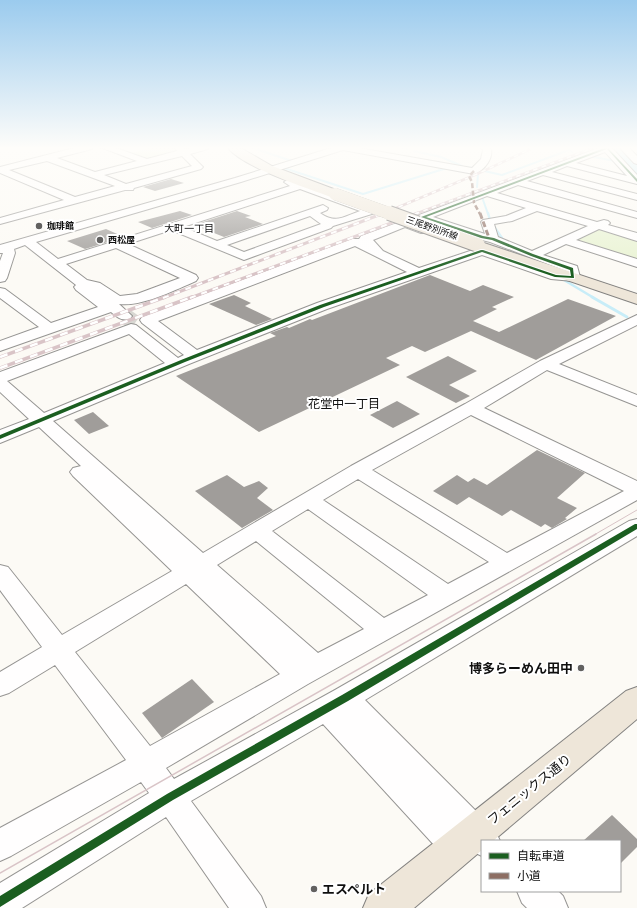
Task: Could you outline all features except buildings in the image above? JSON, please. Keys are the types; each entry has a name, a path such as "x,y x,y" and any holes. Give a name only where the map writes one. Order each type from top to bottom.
{"main road":[{"name":"三尾野別所線","path":"318,189 480,248 637,299"},
{"name":"フェニックス通り","path":"383,908 472,840 634,708"}],"street":[{"path":"47,189 75,201"},
{"path":"0,221 118,189"},
{"path":"133,189 178,206"},
{"path":"0,278 9,253 3,248 22,236 164,201 204,189"},
{"path":"57,263 289,189"},
{"path":"311,189 339,198 371,211 335,223 326,222 312,212"},
{"path":"376,253 377,250 365,239 497,189"},
{"path":"547,189 634,212"},
{"path":"608,189 637,197"},
{"path":"487,193 637,237"},
{"path":"218,244 312,212 339,198"},
{"path":"493,239 487,222 508,219 538,207"},
{"path":"192,211 206,216"},
{"path":"532,255 599,225 634,212"},
{"path":"423,217 482,237 493,239 572,269 573,277"},
{"path":"0,221 22,236 184,360"},
{"path":"173,226 244,256 327,226 326,222"},
{"path":"405,223 480,248"},
{"path":"565,240 637,263"},
{"path":"184,360 147,320 356,242 418,273"},
{"path":"84,284 93,284 117,300 128,301 191,278 117,244"},
{"path":"0,437 184,360 322,306 418,273 480,248"},
{"path":"0,346 108,308 81,287 84,284"},
{"path":"0,292 50,329"},
{"path":"0,686 358,470 471,408 546,364 634,323"},
{"path":"0,378 131,328 184,360"},
{"path":"546,364 637,401"},
{"path":"0,383 36,423 307,671"},
{"path":"0,397 36,423"},
{"path":"471,408 637,489"},
{"path":"358,470 507,563"},
{"path":"0,845 146,764 307,671 637,492"},
{"path":"308,500 446,595"},
{"path":"0,902 170,797 336,703 637,526"},
{"path":"257,531 382,630"},
{"path":"0,573 60,649 146,764 249,908"},
{"path":"336,703 472,840"},
{"path":"535,892 551,908"}],"green space":[{"path":"599,227 637,239 637,262 570,240"}],"waterway":[{"path":"349,189 363,194 378,189"},
{"path":"482,197 488,214"},
{"path":"488,213 490,220"},
{"path":"493,225 504,241"},
{"path":"564,280 594,298"},
{"path":"592,297 627,317"}],"tunnel":[{"path":"125,316 135,323"}],"tram line":[{"path":"594,535 637,510"},
{"path":"0,873 596,534"}],"railway":[{"path":"382,214 440,189"},
{"path":"415,214 482,189"},
{"path":"163,298 384,213"},
{"path":"190,298 418,213"},
{"path":"0,357 165,297"},
{"path":"0,368 192,297"}],"marked path":[{"path":"473,189 474,203 479,210 489,238"}],"cycle path":[{"path":"0,437 183,361 322,306 482,251 556,276 573,277 572,269 493,239 482,237 423,217 497,189"},
{"path":"0,902 170,797 345,698 637,526"}],"place":[{"name":"珈琲館","path":"39,226"},
{"name":"西松屋","path":"100,240"},
{"name":"博多らーめん田中","path":"581,668"},
{"name":"エスペルト","path":"314,889"}],"district":[{"name":"大町一丁目","path":"189,228"},
{"name":"花堂中一丁目","path":"344,404"}]}
